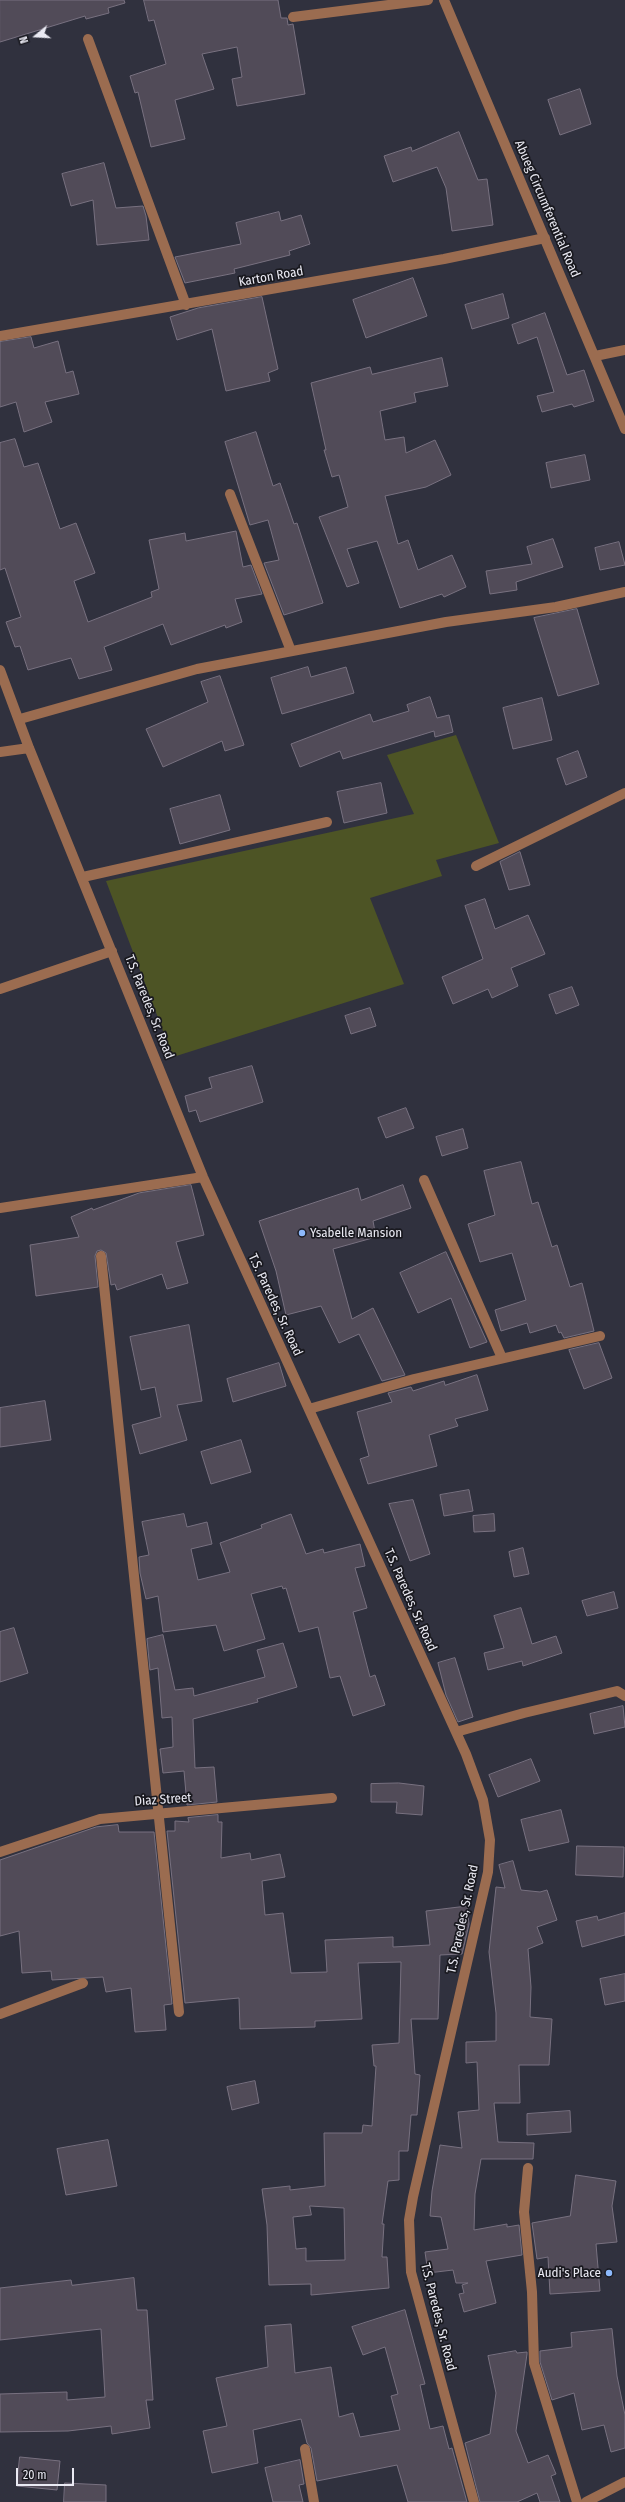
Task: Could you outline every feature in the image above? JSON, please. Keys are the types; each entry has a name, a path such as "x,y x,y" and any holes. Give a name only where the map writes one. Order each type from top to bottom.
{"street":[{"path":"293,17 428,0"},
{"name":"Abueg Circumferential Road","path":"444,0 625,429"},
{"path":"88,39 186,305"},
{"name":"Karton Road","path":"0,336 186,305 545,238"},
{"path":"595,356 625,350"},
{"path":"230,494 291,651"},
{"path":"20,719 188,671 446,622 556,607 625,592"},
{"name":"T.S. Paredes, Sr. Road","path":"0,670 20,719 29,748 83,877 203,1177 456,1732 483,1800 490,1840 488,1872 413,2197 409,2239 411,2272 474,2502"},
{"path":"0,752 29,748"},
{"path":"476,866 625,794"},
{"path":"83,877 327,822"},
{"path":"0,989 112,951"},
{"path":"0,1208 203,1177"},
{"path":"424,1180 502,1358"},
{"path":"101,1256 160,1814 179,2012"},
{"path":"309,1409 414,1379 600,1336"},
{"path":"456,1732 524,1713 617,1691 625,1696"},
{"name":"Diaz Street","path":"0,1852 100,1819 332,1798"},
{"path":"0,2014 83,1983"},
{"path":"528,2168 524,2212 532,2292 534,2363 577,2502"},
{"path":"305,2449 314,2502"},
{"path":"586,2502 625,2482"}],"green space":[{"path":"456,735 499,843 436,860 442,876 370,898 404,984 173,1057 106,881 414,814 387,755"}],"building":[{"path":"0,0 124,0 125,3 108,8 109,13 86,19 85,16 0,42"},
{"path":"144,0 278,0 281,18 287,18 288,25 293,24 305,94 237,106 232,79 242,77 237,47 202,54 214,89 175,100 185,139 151,147 138,92 135,93 130,76 166,64 154,20 149,21"},
{"path":"580,89 591,124 560,135 548,100"},
{"path":"459,132 478,180 487,179 493,225 452,231 446,188 437,167 393,182 384,156 411,147 412,151"},
{"path":"104,163 116,208 143,206 146,216 149,240 97,245 93,200 71,206 62,174"},
{"path":"279,212 281,221 301,215 310,244 289,251 290,255 234,269 235,273 185,283 175,257 241,244 236,223"},
{"path":"413,278 427,316 366,338 353,300"},
{"path":"503,294 509,318 472,329 465,305"},
{"path":"262,297 278,369 268,373 270,381 226,391 212,329 177,340 170,317 198,308"},
{"path":"545,313 567,375 584,370 594,401 574,407 572,404 542,412 537,396 554,392 537,337 518,344 512,325"},
{"path":"31,337 34,348 58,341 66,373 73,371 79,394 45,402 52,422 24,432 16,402 0,407 0,342"},
{"path":"442,358 448,386 414,393 416,402 380,411 385,440 404,437 406,453 435,440 451,475 426,487 385,496 398,544 408,540 418,570 452,555 466,587 444,597 442,594 400,608 377,541 347,549 359,583 347,587 319,517 348,507 339,475 332,477 324,450 326,450 311,383 370,367 372,374"},
{"path":"256,432 273,486 280,483 294,524 297,523 323,603 284,615 264,563 279,560 268,520 250,525 225,442"},
{"path":"15,439 24,467 38,463 60,529 76,523 95,573 74,581 88,622 152,597 151,592 159,589 149,540 185,533 186,541 236,531 243,567 251,565 262,594 235,599 242,622 226,628 225,625 171,645 163,624 104,647 112,670 79,679 71,658 28,670 20,646 15,647 6,622 21,617 5,568 0,570 0,443"},
{"path":"585,455 590,480 551,488 546,463"},
{"path":"553,539 563,567 516,582 517,590 490,594 486,571 532,564 527,547"},
{"path":"619,542 625,565 600,570 595,548"},
{"path":"577,609 599,684 558,696 534,618"},
{"path":"308,667 311,677 346,667 354,693 282,714 271,678"},
{"path":"220,676 244,745 225,751 222,741 163,767 146,729 208,702 201,682"},
{"path":"430,697 437,718 449,715 453,732 435,737 434,731 343,759 340,751 300,767 291,744 370,714 373,722 409,711 407,705"},
{"path":"542,698 552,740 513,749 503,708"},
{"path":"578,751 587,777 566,785 557,759"},
{"path":"381,783 387,813 344,823 337,792"},
{"path":"220,795 230,830 180,844 170,809"},
{"path":"520,852 530,885 509,890 500,862"},
{"path":"485,899 495,929 528,915 545,954 511,968 518,986 492,998 488,989 453,1004 442,977 483,959 465,906"},
{"path":"572,987 579,1005 556,1014 549,995"},
{"path":"370,1008 376,1026 351,1034 345,1016"},
{"path":"252,1066 263,1102 200,1122 196,1110 189,1112 185,1096 212,1088 209,1078"},
{"path":"406,1108 414,1128 386,1138 378,1118"},
{"path":"463,1129 468,1148 442,1156 436,1137"},
{"path":"521,1162 532,1204 538,1202 552,1247 557,1245 570,1287 582,1283 594,1331 564,1338 561,1332 559,1333 556,1325 530,1333 527,1323 501,1331 495,1310 526,1300 512,1253 480,1262 468,1224 495,1215 484,1171"},
{"path":"191,1185 204,1235 176,1242 188,1283 167,1289 162,1274 117,1290 115,1284 111,1285 106,1253 101,1250 97,1251 95,1256 98,1287 36,1296 30,1245 79,1237 71,1217 92,1208 93,1210 139,1193"},
{"path":"403,1185 411,1208 373,1221 376,1237 333,1249 352,1319 373,1308 405,1375 382,1381 359,1334 339,1343 321,1306 286,1315 276,1271 259,1221 358,1188 361,1200"},
{"path":"446,1252 487,1342 470,1348 451,1298 418,1313 400,1273"},
{"path":"189,1325 202,1401 177,1405 187,1440 140,1454 132,1425 161,1417 155,1387 141,1390 130,1337"},
{"path":"599,1343 612,1378 584,1389 569,1350"},
{"path":"279,1363 286,1386 233,1402 227,1379"},
{"path":"477,1375 488,1410 455,1419 458,1426 429,1435 437,1466 368,1484 360,1459 369,1456 357,1412 392,1402 388,1393 411,1387 413,1391 444,1381 445,1385"},
{"path":"45,1401 51,1440 0,1447 0,1408"},
{"path":"241,1440 251,1472 211,1484 201,1452"},
{"path":"469,1490 473,1511 444,1516 440,1495"},
{"path":"413,1500 430,1554 410,1561 389,1504"},
{"path":"184,1514 187,1527 207,1522 212,1544 191,1549 198,1580 230,1572 220,1543 262,1528 261,1525 291,1514 306,1554 323,1549 324,1553 360,1544 365,1566 355,1568 367,1608 353,1612 370,1677 375,1675 385,1705 353,1716 340,1676 330,1678 318,1627 299,1632 286,1588 283,1589 282,1586 251,1594 265,1639 224,1651 216,1625 163,1632 158,1596 146,1599 140,1573 139,1557 149,1555 142,1522"},
{"path":"494,1514 495,1531 474,1532 473,1516"},
{"path":"523,1548 529,1574 514,1577 509,1552"},
{"path":"614,1592 618,1608 587,1616 582,1601"},
{"path":"521,1608 532,1644 556,1636 562,1653 523,1666 522,1661 488,1670 484,1653 504,1648 494,1616"},
{"path":"14,1628 28,1673 0,1682 0,1632"},
{"path":"163,1635 175,1690 193,1688 194,1696 265,1677 257,1650 283,1643 297,1687 257,1699 258,1702 193,1719 195,1768 214,1767 217,1802 187,1805 184,1771 163,1773 160,1749 173,1747 172,1717 162,1718 158,1668 150,1670 147,1639"},
{"path":"455,1658 473,1717 458,1722 446,1695 438,1663"},
{"path":"623,1706 625,1727 594,1734 590,1714"},
{"path":"531,1759 540,1781 498,1797 489,1775"},
{"path":"399,1783 424,1786 422,1815 396,1813 397,1802 371,1802 371,1784"},
{"path":"561,1810 569,1842 529,1851 521,1820"},
{"path":"218,1815 218,1822 222,1822 221,1858 250,1853 251,1860 280,1854 285,1877 262,1881 265,1915 283,1913 291,1973 327,1972 325,1940 393,1937 393,1947 430,1945 426,1911 467,1906 469,1924 462,1954 440,1955 438,2019 411,2019 415,2074 420,2075 417,2115 411,2115 408,2151 399,2151 399,2180 388,2181 382,2224 384,2224 382,2257 387,2257 389,2288 311,2295 311,2284 269,2285 267,2225 262,2189 290,2186 290,2190 325,2186 324,2133 362,2133 363,2125 372,2126 376,2066 374,2066 372,2045 399,2043 401,1962 358,1963 362,2019 315,2021 315,2027 240,2029 239,1998 185,2003 167,1831 175,1831 175,1821 189,1822 188,1818","holes":["310,2206 344,2208 345,2260 306,2261 306,2248 296,2249 293,2217 311,2215"]},
{"path":"118,1825 119,1832 154,1832 172,2004 164,2005 166,2030 135,2032 131,1988 106,1992 103,1977 52,1980 51,1971 22,1973 19,1931 0,1936 0,1860 96,1827"},
{"path":"577,1846 624,1847 623,1877 576,1875"},
{"path":"513,1861 521,1890 540,1892 547,1890 557,1920 537,1927 543,1943 528,1949 531,1987 530,2017 552,2019 549,2065 519,2065 520,2103 494,2103 498,2142 534,2143 533,2159 481,2159 475,2194 474,2230 507,2224 507,2227 519,2225 522,2255 486,2261 496,2303 464,2312 459,2294 464,2293 462,2285 468,2283 456,2283 453,2270 428,2273 425,2252 448,2249 441,2217 430,2216 432,2191 440,2145 462,2148 458,2112 479,2110 477,2062 466,2063 466,2042 496,2041 496,2013 489,1952 496,1887 505,1888 499,1865"},
{"path":"625,1913 625,1935 582,1947 576,1921 597,1916 598,1920"},
{"path":"625,1974 625,2001 605,2005 600,1979"},
{"path":"255,2081 259,2103 232,2110 227,2087"},
{"path":"570,2111 571,2132 527,2135 527,2114"},
{"path":"108,2140 117,2186 66,2195 57,2149"},
{"path":"576,2175 616,2181 612,2206 617,2242 596,2244 600,2291 550,2294 548,2257 537,2259 532,2223 570,2216"},
{"path":"134,2278 137,2310 147,2310 153,2400 146,2400 150,2428 112,2434 111,2426 68,2431 0,2432 0,2394 67,2392 67,2400 105,2397 101,2329 0,2340 0,2288 71,2280 72,2285"},
{"path":"405,2310 425,2384 420,2385 430,2429 443,2426 449,2449 452,2448 467,2502 408,2502 397,2465 317,2481 311,2448 307,2443 301,2419 253,2430 258,2463 212,2473 203,2431 227,2426 216,2378 268,2367 265,2326 291,2324 295,2373 331,2367 339,2417 353,2413 360,2437 400,2430 391,2396 398,2394 385,2347 363,2355 352,2327"},
{"path":"612,2329 617,2376 625,2415 625,2448 611,2452 604,2425 582,2430 574,2393 552,2400 540,2362 540,2351 572,2347 571,2333"},
{"path":"516,2351 517,2353 527,2352 527,2354 516,2431 528,2463 548,2455 556,2474 551,2476 560,2502 540,2502 537,2493 517,2502 480,2502 465,2443 490,2434 496,2393 488,2356"},
{"path":"20,2457 60,2461 57,2490 17,2486"},
{"path":"300,2460 304,2484 299,2485 303,2502 273,2502 265,2468"},
{"path":"65,2483 106,2485 106,2502 64,2502"}],"place":[{"name":"Ysabelle Mansion","path":"302,1233"},
{"name":"Audi's Place","path":"609,2273"}]}
